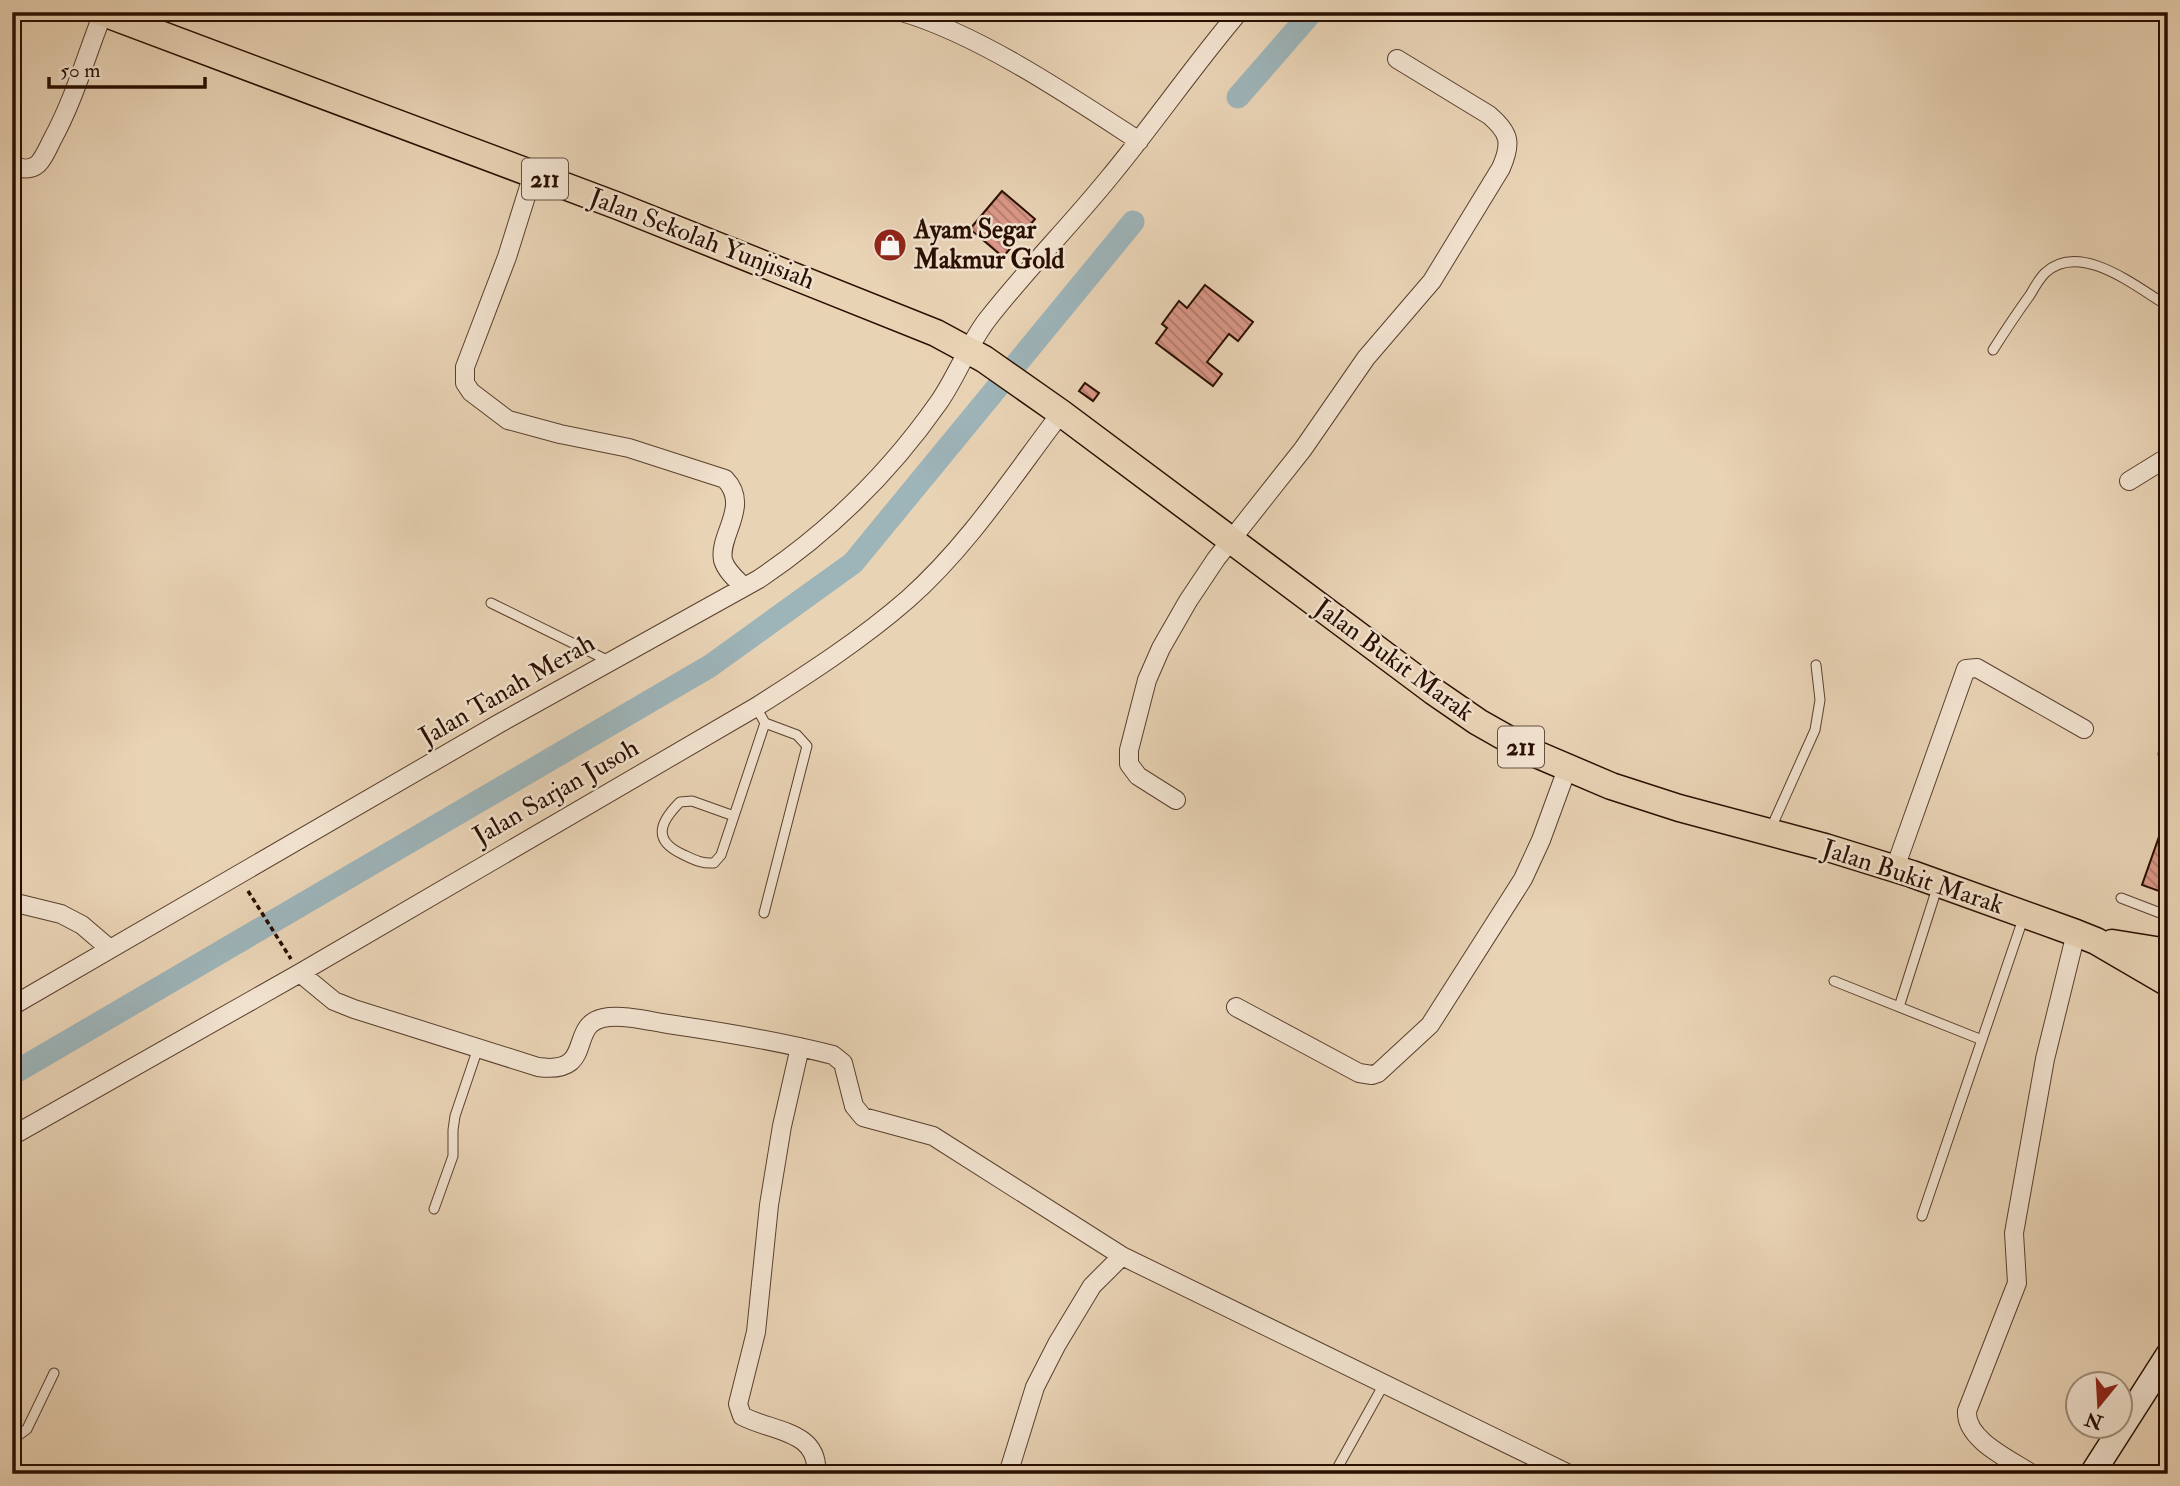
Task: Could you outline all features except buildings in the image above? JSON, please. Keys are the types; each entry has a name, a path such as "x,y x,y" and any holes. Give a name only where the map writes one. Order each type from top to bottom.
{"main road":[{"name":"Jalan Sekolah Yunjisiah","path":"102,13 151,21 875,307 928,329 976,355"},
{"name":"Jalan Bukit Marak","path":"976,355 1054,408 1478,722 1529,751 1619,789 1895,868 2025,914 2086,937 2168,983"},
{"name":"Jalan Bukit Marak","path":"2086,937 2168,952"},
{"path":"2092,1474 2168,1355"}],"street":[{"path":"740,12 753,12"},
{"path":"901,12 967,38 1093,111 1139,141"},
{"name":"Jalan Tanah Merah","path":"12,1006 610,661 744,587 793,556 830,526 872,485 957,375 976,355 984,325 1010,291 1099,190 1239,12"},
{"path":"12,165 22,169 30,168 43,157 64,118 102,13"},
{"path":"1176,800 1138,776 1129,764 1129,750 1147,680 1161,648 1188,601 1231,540 1303,449 1366,358 1432,281 1507,155 1508,139 1502,126 1397,59"},
{"path":"533,174 508,257 465,367 464,383 471,392 512,422 629,448 725,478 733,490 734,508 723,561 744,587"},
{"name":"Jalan Sarjan Jusoh","path":"12,1136 300,973 756,707 861,637 909,598 976,525 1054,408"},
{"path":"2129,481 2168,457"},
{"path":"1895,868 1966,669 1977,668 2084,729"},
{"path":"1237,1007 1359,1073 1372,1075 1384,1069 1430,1025 1523,879 1541,840 1567,769"},
{"path":"12,902 61,914 82,925 110,949"},
{"path":"2032,1474 1978,1438 1966,1421 1967,1411 2017,1283 2014,1233 2047,1051 2086,937"},
{"path":"300,973 334,1001 538,1067 557,1069 570,1064 592,1023 604,1018 650,1021 737,1034 833,1055 843,1063 853,1106 863,1116 933,1136 1122,1256 1569,1474"},
{"path":"800,1046 782,1126 769,1205 756,1332 738,1404 741,1416 802,1439 813,1448 818,1461 817,1474"},
{"path":"1008,1474 1035,1387 1057,1344 1092,1286 1122,1256"}],"lane":[{"path":"1993,350 2044,273 2059,264 2073,261 2106,269 2168,306"},
{"path":"491,603 610,661"},
{"path":"1769,832 1815,730 1820,700 1816,665"},
{"path":"756,707 765,723 797,735 807,746 764,913"},
{"path":"734,816 692,802 680,802 672,810 663,830 663,840 668,847 703,863 713,863 721,855 734,816 765,723"},
{"path":"1899,1007 1939,883"},
{"path":"2121,898 2168,916"},
{"path":"1922,1216 2025,914"},
{"path":"1834,981 1982,1040"},
{"path":"434,1209 453,1156 456,1116 478,1048"},
{"path":"12,1440 27,1429 54,1373"},
{"path":"1334,1474 1384,1384"},
{"path":"1197,1474 1210,1471 1225,1474"}],"path":[{"path":"252,898 288,955"}],"waterway":[{"path":"1238,97 1312,12"},
{"path":"12,1074 710,666 853,563 1133,222"}],"place":[{"name":"Ayam Segar Makmur Gold","path":"890,245"}]}
